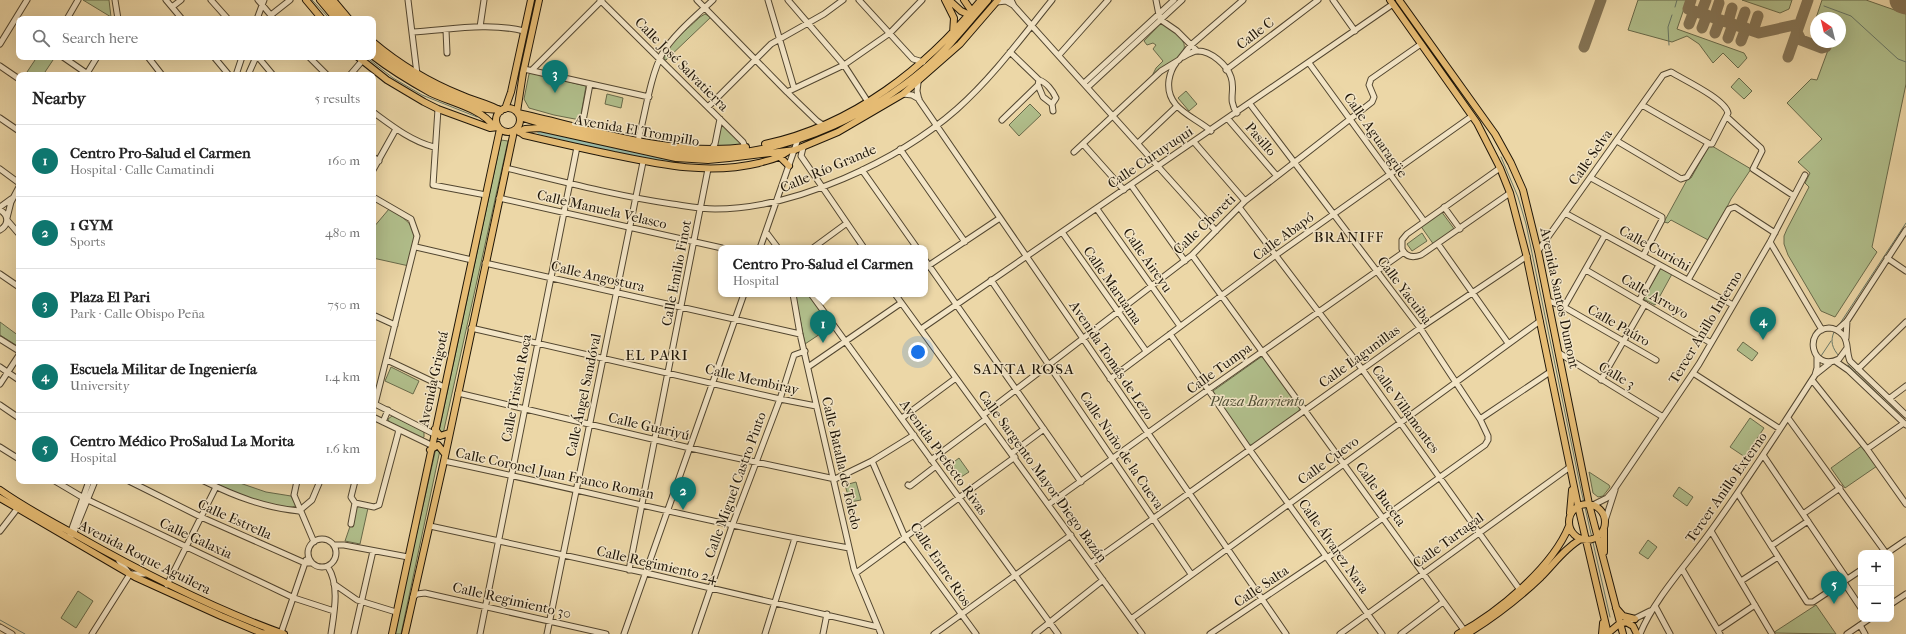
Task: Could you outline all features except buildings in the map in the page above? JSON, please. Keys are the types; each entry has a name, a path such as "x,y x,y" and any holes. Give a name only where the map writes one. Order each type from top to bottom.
{"main road":[{"path":"306,0 319,16"},
{"path":"320,0 333,16"},
{"path":"326,0 339,16"},
{"path":"497,127 496,119 511,92 531,0"},
{"path":"524,71 539,0"},
{"path":"945,0 954,18 953,34 950,43"},
{"path":"949,0 961,11 972,14 992,8"},
{"path":"964,0 972,14 966,37"},
{"name":"Avenida El Trompillo","path":"518,114 578,126 638,141 709,152 730,154 777,146 848,118 889,94 925,69 950,43 981,0"},
{"name":"Avenida El Trompillo","path":"518,114 631,144 677,152 709,152 745,148 787,138 823,124 868,102 895,84 923,62 988,0"},
{"name":"Avenida Santos Dumont","path":"1398,0 1495,134 1507,154 1523,190 1549,301 1540,321 1573,481 1585,504 1597,537 1623,634"},
{"path":"335,1 348,16"},
{"name":"Avenida El Trompillo","path":"516,131 540,128 676,158 708,160 771,152 787,152 803,148 838,132 903,94 918,83 966,37 998,1"},
{"name":"Avenida Santos Dumont","path":"1391,2 1479,126 1500,168 1510,193 1526,256 1559,353 1585,504 1585,540 1608,633"},
{"path":"376,58 411,82 482,115 506,132 516,131 520,124 518,114 527,46 521,43"},
{"path":"376,44 417,74 460,95 501,109"},
{"path":"376,52 389,63 433,89 474,105 492,110 512,109 518,114"},
{"path":"361,60 405,91 438,109 490,128 497,127"},
{"path":"1479,126 1487,136 1491,137 1495,134"},
{"name":"Avenida Grigotá","path":"392,634 434,431 486,195 497,127"},
{"name":"Avenida El Trompillo","path":"516,131 524,135 643,162 674,167 708,169 722,168 752,164 780,157 787,152"},
{"name":"Avenida Grigotá","path":"405,634 444,461 446,434 458,393 499,198 516,131"},
{"path":"618,136 631,144"},
{"path":"1489,145 1495,140 1507,154"},
{"path":"722,168 748,156"},
{"path":"780,157 789,166"},
{"path":"434,431 440,436 446,434"},
{"path":"434,431 445,454"},
{"path":"431,447 437,440 446,434"},
{"path":"431,447 438,445 441,447"},
{"path":"1514,601 1512,598 1545,565 1558,549 1569,526 1573,481"},
{"name":"Avenida Roque Aguilera","path":"0,490 72,534 145,574 193,597 282,634"},
{"name":"Avenida Roque Aguilera","path":"0,498 76,544 130,574 220,616 263,633 272,634"},
{"path":"1569,518 1585,504 1602,511 1605,523 1603,561"},
{"path":"1458,634 1466,632 1514,601 1549,569 1571,545 1597,537 1605,523"},
{"path":"1569,526 1574,534 1585,540"},
{"path":"1549,569 1562,552 1558,549"},
{"path":"1466,632 1520,590"},
{"path":"171,594 189,599 193,597"},
{"path":"1499,612 1507,604 1506,600"},
{"path":"1615,607 1623,616 1635,619"},
{"path":"220,616 225,612 240,617"},
{"path":"1602,634 1603,617"},
{"path":"1608,633 1621,624 1633,626 1638,634"}],"street":[{"path":"17,16 27,0"},
{"path":"69,16 78,0"},
{"path":"115,0 118,16"},
{"path":"166,0 180,16"},
{"path":"172,7 181,0"},
{"path":"211,0 225,16"},
{"path":"258,0 263,3 271,16"},
{"path":"274,16 290,0"},
{"path":"408,0 417,74"},
{"path":"480,27 484,0"},
{"path":"532,70 601,0"},
{"name":"Calle José Salvatierra","path":"601,0 743,142 745,148"},
{"path":"698,0 818,123 823,124"},
{"path":"638,141 660,59 670,43 713,0"},
{"path":"768,0 781,38 794,88"},
{"path":"788,0 844,65 868,102"},
{"path":"708,107 781,38 808,24 844,0"},
{"path":"859,0 913,59 923,62"},
{"path":"787,92 844,65 890,34 922,0"},
{"path":"1011,0 1014,6 1216,231"},
{"name":"Calle Río Grande","path":"506,168 636,199 701,208 735,208 777,202 862,170 937,126 978,88 1010,52 1052,0"},
{"path":"1059,55 1108,0"},
{"path":"1156,0 1160,17 1197,51 1212,56 1226,70 1231,77 1231,104 1237,113"},
{"path":"1160,17 1174,0"},
{"path":"1086,85 1160,17 1182,0"},
{"path":"1211,131 1200,122 1176,107 1170,95 1169,83 1174,65 1191,45 1243,0"},
{"name":"Calle C","path":"1226,70 1318,0"},
{"path":"1332,0 1355,31"},
{"path":"998,1 1006,2 1014,6"},
{"name":"Calle Curuyuqui","path":"921,329 1355,31 1391,2"},
{"path":"258,16 263,3"},
{"path":"0,44 16,17"},
{"path":"412,32 480,27 515,28 524,31"},
{"path":"446,30 447,53"},
{"name":"Calle Choreti","path":"931,460 1082,338 1185,261 1245,201 1276,175 1372,102 1374,97 1369,85 1371,79 1421,44"},
{"path":"1074,152 1161,71 1197,51"},
{"path":"1010,52 1038,83 1043,97 1052,104 1053,110"},
{"path":"67,60 83,72"},
{"path":"89,72 95,60"},
{"path":"150,60 160,72"},
{"path":"216,60 226,72"},
{"path":"237,72 241,60"},
{"path":"250,72 256,60"},
{"path":"260,60 270,72"},
{"path":"312,60 324,72"},
{"path":"352,72 359,60"},
{"name":"Calle Aguaragüe","path":"1309,62 1389,175 1424,221"},
{"path":"0,66 16,77"},
{"path":"524,71 532,70 649,97"},
{"name":"Calle Selva","path":"1538,251 1662,77 1671,72 1714,98 1725,107 1727,117"},
{"path":"1002,120 1038,83 1043,81 1056,98 1052,104"},
{"path":"918,83 917,91 919,100"},
{"path":"578,126 583,121 590,84"},
{"path":"903,94 912,95 919,100"},
{"name":"Avenida Tomás de Lezo","path":"919,100 1190,494 1226,549 1286,634"},
{"name":"Calle Yacuiba","path":"1250,104 1420,328 1480,419 1488,440"},
{"path":"1642,105 1710,144"},
{"path":"1138,143 1176,107"},
{"path":"438,109 434,146 433,185 486,195"},
{"path":"376,114 396,129 425,144 434,146"},
{"name":"Calle Abapó","path":"1110,379 1276,255 1472,116"},
{"path":"1617,141 1681,179 1687,177 1727,117 1761,148 1761,153 1753,167 1755,170 1794,196"},
{"path":"0,118 16,129"},
{"path":"709,152 715,144 720,119"},
{"name":"Pasillo","path":"1228,119 1276,175"},
{"path":"376,166 396,129"},
{"path":"761,245 798,139"},
{"path":"1194,142 1245,201"},
{"path":"1083,144 1124,190"},
{"path":"777,146 787,152 792,158"},
{"name":"Calle Tristán Roca","path":"480,634 577,147"},
{"path":"803,148 801,156 862,245"},
{"path":"900,149 965,242"},
{"name":"Calle Ángel Sandóval","path":"547,634 643,162"},
{"path":"1500,168 1424,221 1402,240 1401,245 1404,252 1408,256 1417,257 1460,229 1510,193"},
{"path":"0,169 16,181"},
{"name":"Calle Emilio Finot","path":"629,570 708,169"},
{"path":"862,170 915,245"},
{"name":"Tercer Anillo Interno","path":"1585,504 1606,498 1616,487 1693,373 1770,242 1806,175"},
{"path":"1591,178 1659,215 1662,220 1643,256"},
{"path":"1131,185 1185,261"},
{"path":"0,230 5,226 13,197 16,192"},
{"path":"0,207 13,197"},
{"name":"Calle Manuela Velasco","path":"499,198 718,247"},
{"path":"376,199 411,219 417,236 416,247 387,360 376,396"},
{"name":"Calle Villamontes","path":"1239,207 1362,369 1520,590"},
{"path":"1444,207 1460,229"},
{"path":"1688,280 1729,209 1735,207 1775,233"},
{"name":"Calle Aireyu","path":"1097,209 1180,326"},
{"path":"0,210 4,212 16,231"},
{"name":"Calle Curichi","path":"1566,213 1733,305"},
{"path":"928,266 1000,218"},
{"path":"817,245 847,222"},
{"path":"0,230 6,230 16,233"},
{"path":"1837,330 1847,321 1906,230"},
{"path":"766,232 776,245"},
{"name":"Calle Maruama","path":"1062,232 1146,351"},
{"path":"1564,307 1605,235"},
{"path":"1770,242 1822,330"},
{"path":"1438,244 1508,343"},
{"path":"416,247 472,260"},
{"name":"Calle Tumpa","path":"1050,504 1262,351 1404,252"},
{"name":"Calle Buceta","path":"1192,255 1466,632"},
{"name":"Calle Lagunillas","path":"1091,563 1190,494 1304,410 1420,328 1526,256"},
{"path":"1887,258 1906,272"},
{"name":"Calle Angostura","path":"485,263 800,334"},
{"path":"1639,301 1659,265"},
{"path":"928,268 956,304 1081,482"},
{"name":"Calle Arroyo","path":"1586,270 1711,343"},
{"path":"0,274 16,285"},
{"name":"Calle Nuño de la Cueva","path":"991,280 1114,458 1191,574"},
{"path":"624,634 714,383 743,297"},
{"name":"Calle Batalla de Toledo","path":"794,297 800,334 805,350 816,406 835,479 849,548 856,573 881,634"},
{"name":"Avenida Prefecto Rivas","path":"814,297 958,498 1058,634"},
{"name":"Calle Sargento Mayor Diego Bazán","path":"897,297 984,417 1050,504 1142,634"},
{"name":"Calle Paúro","path":"1549,301 1564,307 1656,360"},
{"path":"808,367 901,303"},
{"path":"1601,380 1645,304"},
{"path":"376,316 395,325"},
{"name":"Calle Cuevo","path":"1132,619 1191,574 1540,321"},
{"path":"1847,321 1846,339 1850,361 1906,415"},
{"path":"1858,369 1906,322"},
{"name":"Calle Membiray","path":"471,328 816,406"},
{"path":"1846,339 1837,330 1830,328 1822,330 1815,337 1813,342 1813,347 1817,357 1833,362 1848,370 1905,424 1867,449"},
{"name":"Calle Álvarez Nava","path":"1170,334 1326,557 1382,634"},
{"path":"0,339 16,349"},
{"path":"1833,362 1842,356 1847,348"},
{"name":"Calle Miguel Castro Pinto","path":"696,634 732,526 780,399 794,355 805,350"},
{"name":"Calle 3","path":"1559,353 1663,417"},
{"name":"Tercer Anillo Externo","path":"1638,634 1654,608 1738,494 1788,418 1815,375 1818,364 1817,357"},
{"path":"0,384 16,360"},
{"path":"387,360 444,387"},
{"name":"Tercer Anillo Externo","path":"1815,375 1833,362"},
{"path":"0,367 16,378"},
{"path":"1480,419 1550,372"},
{"path":"1693,373 1780,429"},
{"path":"902,418 956,378"},
{"path":"1812,380 1867,449 1906,504"},
{"path":"1890,398 1906,386"},
{"name":"Calle Guariyú","path":"458,393 690,448 835,479"},
{"path":"376,404 426,430 434,431"},
{"path":"0,406 16,416"},
{"path":"384,422 388,410"},
{"path":"376,418 431,447"},
{"path":"1788,418 1884,550"},
{"path":"856,573 958,498 1014,455 1044,429"},
{"path":"354,484 351,497 355,503 377,507 381,502 399,430"},
{"path":"421,441 427,437 426,430"},
{"path":"835,479 872,461 914,435"},
{"name":"Calle Salta","path":"1210,634 1384,518 1485,445 1488,440"},
{"path":"0,447 16,457"},
{"path":"1763,455 1808,521 1858,603"},
{"name":"Calle Coronel Juan Franco Roman","path":"444,461 577,489 732,526 849,548"},
{"name":"Calle Entre Rios","path":"872,461 905,537 976,634"},
{"path":"908,485 910,486 936,466"},
{"name":"Calle Tartagal","path":"1340,634 1478,532 1570,467"},
{"name":"Calle Galaxia","path":"59,484 85,499 294,598 334,611"},
{"path":"76,544 72,534 85,499 88,484"},
{"path":"85,499 93,484"},
{"name":"Calle Estrella","path":"135,484 201,517 305,563 312,564"},
{"path":"210,484 261,505 299,511 312,500 319,484"},
{"path":"296,484 293,492 299,511 314,542"},
{"path":"167,585 216,487"},
{"name":"Tercer Anillo Interno","path":"1605,523 1616,487"},
{"path":"1803,514 1840,488"},
{"path":"1738,494 1806,601 1813,602 1858,572"},
{"path":"14,499 17,509"},
{"path":"351,524 355,503"},
{"path":"0,531 17,509 28,508"},
{"path":"1771,546 1808,521"},
{"name":"Calle Regimiento 24","path":"430,526 646,573 878,627"},
{"path":"1711,531 1772,634"},
{"path":"62,535 72,534"},
{"path":"934,634 1071,535"},
{"path":"765,634 795,538"},
{"path":"282,634 308,556 309,548 314,542 324,539 334,545 344,545 408,557"},
{"path":"1891,550 1905,542"},
{"path":"308,556 312,564 319,568 328,567 336,557 334,545"},
{"path":"354,634 373,551"},
{"path":"1741,581 1778,557"},
{"path":"119,560 130,574"},
{"path":"328,567 334,584 334,611 331,634"},
{"path":"1682,570 1719,632 1755,605"},
{"path":"130,574 145,574"},
{"path":"92,634 130,574"},
{"path":"1034,634 1103,580"},
{"path":"334,584 361,601 396,612"},
{"name":"Calle Regimiento 30","path":"413,597 417,594 425,593 606,634"},
{"path":"1894,602 1906,594"},
{"path":"1401,634 1443,602"},
{"path":"1654,608 1670,634"},
{"name":"Tercer Anillo Externo","path":"1621,624 1635,619 1654,608"},
{"path":"823,634 827,614"},
{"path":"1847,634 1864,622"},
{"path":"1860,625 1866,634"},
{"path":"0,627 12,634"}],"green space":[{"path":"83,0 109,0 111,16"},
{"path":"1638,0 1687,0 1677,29 1744,53 1747,58 1738,68 1723,53 1713,63 1699,44 1687,36 1672,42 1628,30"},
{"path":"1742,0 1792,0 1789,9 1780,13"},
{"path":"1822,0 1866,0 1906,14 1906,84 1872,247 1877,252 1835,317 1821,311 1788,255 1784,244 1784,236 1787,229 1809,187 1805,183 1810,173 1798,162 1822,139 1787,103 1811,79 1817,80 1829,48 1846,48 1846,12 1818,12"},
{"path":"705,14 711,17 666,60 664,59 665,54 673,43"},
{"path":"1161,23 1174,32 1181,39 1184,45 1183,51 1179,56 1154,76 1153,74 1156,68 1163,61 1153,49 1156,45 1153,43 1147,45 1144,41"},
{"path":"35,60 53,60 45,72 27,72"},
{"path":"532,73 586,86 580,120 529,108 524,99 529,74"},
{"path":"1739,78 1752,91 1744,99 1731,87"},
{"path":"1186,91 1197,104 1189,111 1178,98"},
{"path":"607,94 623,98 621,108 605,104"},
{"path":"1030,104 1041,115 1019,136 1009,125"},
{"path":"722,123 742,142 742,145 715,148"},
{"path":"501,140 508,141 443,434 439,431"},
{"path":"1709,146 1712,146 1751,169 1731,199 1710,241 1671,220 1668,223 1664,222 1688,178 1691,178"},
{"path":"389,209 407,221 411,226 414,232 414,238 409,266 376,259 376,224"},
{"path":"1441,211 1455,230 1434,245 1420,225"},
{"path":"1422,233 1427,241 1412,251 1407,244"},
{"path":"1661,268 1672,274 1655,305 1643,299"},
{"path":"796,297 810,297 832,326 805,344"},
{"path":"0,322 16,334 16,345 0,335"},
{"path":"1743,342 1758,353 1752,361 1737,350"},
{"name":"Plaza Barriento","path":"1261,357 1264,357 1300,407 1299,411 1252,445 1249,445 1213,394 1213,391"},
{"path":"391,367 419,381 413,394 385,381"},
{"path":"392,416 424,431 424,437 422,439 390,424 388,419"},
{"path":"1750,418 1764,428 1745,457 1730,447"},
{"path":"1863,445 1877,466 1845,488 1831,468"},
{"path":"436,448 440,450 401,634 394,634"},
{"path":"959,458 969,472 961,477 951,464"},
{"path":"1589,472 1609,485 1610,487 1603,496 1598,497 1593,493"},
{"path":"856,482 861,500 850,502 845,485"},
{"path":"217,484 243,484 266,492 291,496 296,506 288,507 266,504"},
{"path":"1679,487 1693,497 1687,506 1673,496"},
{"path":"357,506 368,508 360,544 345,541"},
{"path":"1648,540 1657,547 1648,559 1639,553"},
{"path":"78,591 93,601 76,628 61,618"},
{"path":"1816,605 1836,634 1773,633"}],"waterway":[{"path":"312,0 327,16"},
{"path":"1675,7 1677,0"},
{"path":"1824,6 1851,16 1898,59 1906,62"},
{"path":"1669,45 1668,27 1672,15"},
{"path":"370,60 393,78 422,95 477,117"},
{"path":"539,132 613,150 671,160"},
{"path":"1501,157 1518,197 1526,224 1581,490 1610,617"},
{"path":"1839,325 1906,223"},
{"path":"1834,332 1832,344 1839,356"},
{"path":"1821,356 1831,341"},
{"path":"1848,365 1906,421"},
{"path":"0,620 25,634"}],"taxiway":[{"path":"1584,47 1601,0"},
{"path":"1691,0 1688,9 1759,33 1799,24"},
{"path":"1701,13 1706,0"},
{"path":"1788,57 1808,0"},
{"path":"1714,18 1719,3"},
{"path":"1728,22 1732,8"},
{"path":"1689,24 1694,11"},
{"path":"1740,26 1745,12"},
{"path":"1702,28 1707,15"},
{"path":"1753,31 1758,16"},
{"path":"1715,33 1720,20"},
{"path":"1728,38 1733,24"},
{"path":"1741,41 1746,28"},
{"path":"1797,32 1801,40 1810,43"}],"place":[{"name":"Plaza El Pari","path":"555,93"},
{"name":"Escuela Militar de Ingeniería","path":"1763,340"},
{"name":"Centro Pro-Salud el Carmen","path":"823,343"},
{"name":"1 GYM","path":"683,510"},
{"name":"Centro Médico ProSalud La Morita","path":"1834,604"}],"district":[{"name":"BRANIFF","path":"1349,237"},
{"name":"EL PARI","path":"657,355"},
{"name":"SANTA ROSA","path":"1024,369"}]}
